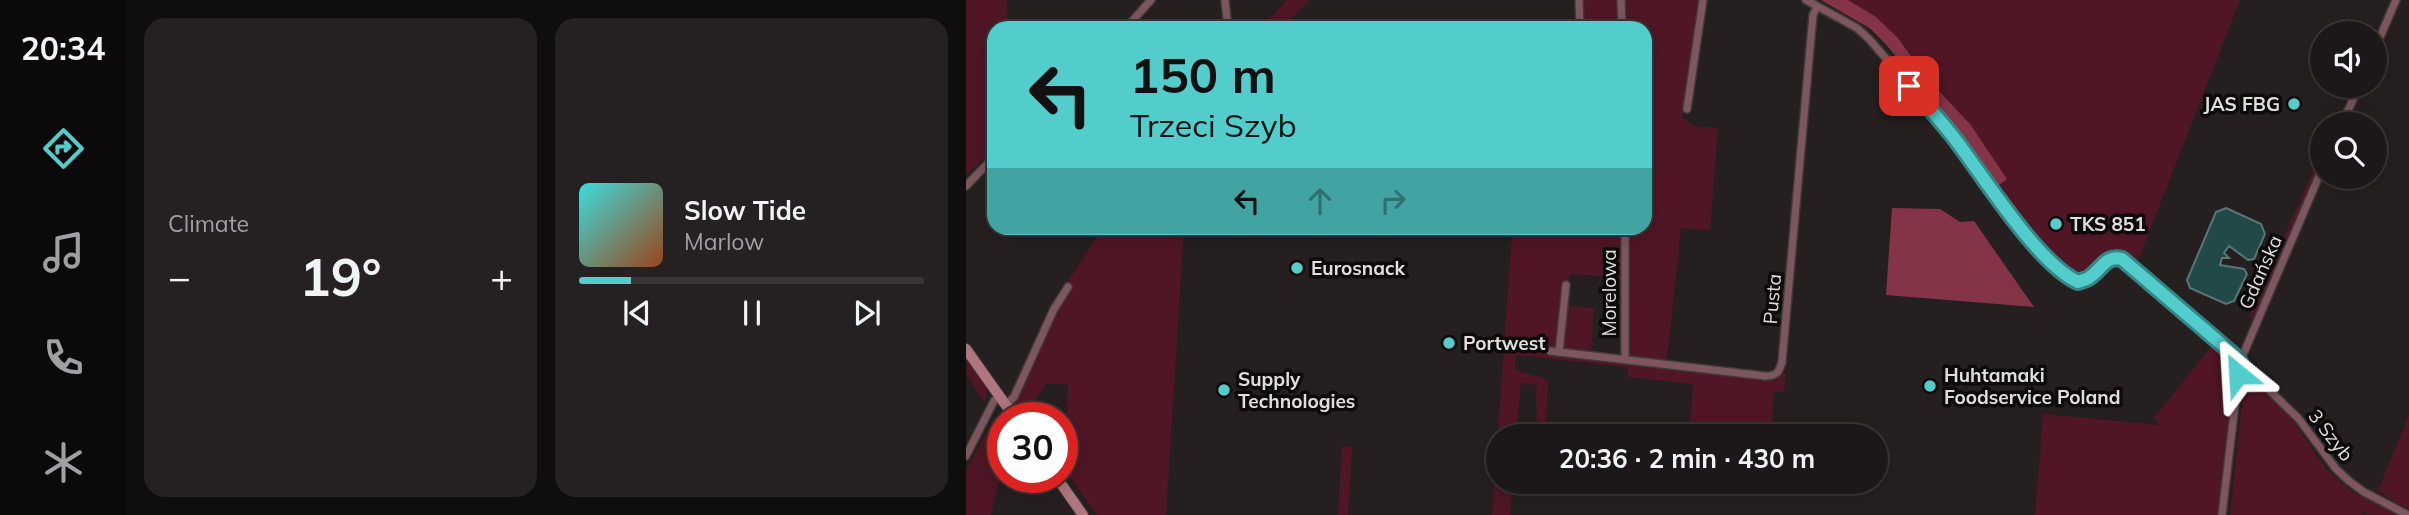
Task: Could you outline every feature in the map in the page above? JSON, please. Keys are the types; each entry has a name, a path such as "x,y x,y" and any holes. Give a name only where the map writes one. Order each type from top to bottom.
{"street":[{"path":"1132,21 1151,0"},
{"path":"1225,0 1227,21"},
{"path":"1579,0 1580,21"},
{"path":"1621,0 1622,21"},
{"path":"1687,109 1703,0"},
{"path":"1806,0 1818,7"},
{"path":"2387,21 2396,0"},
{"name":"Pusta","path":"1566,285 1554,351 1765,376 1779,372 1813,15 1818,7"},
{"name":"3 Szyb","path":"1818,7 1857,29 1870,40 1954,138 2011,216 2065,276 2078,282 2091,277 2107,260 2114,257 2122,259 2240,362 2298,418 2342,475 2364,492 2408,515"},
{"path":"966,186 987,164"},
{"name":"Gdańska","path":"2222,515 2240,362 2314,189"},
{"name":"Morelowa","path":"1625,235 1625,359"},
{"path":"966,456 994,401 1014,397 1054,309 1068,288"},
{"path":"966,349 1003,401"},
{"path":"1068,493 1083,515"}],"shaded area":[{"path":"966,0 1007,0 1008,21 987,21 987,157 966,175"},
{"path":"1287,0 1310,0 1289,21 1267,21"},
{"path":"1583,0 1700,0 1682,117 1693,126 1718,128 1710,230 1681,228 1666,368 1774,381 1786,372 1784,392 1774,391 1772,424 1690,424 1693,384 1628,377 1627,367 1516,355 1515,370 1548,380 1546,424 1537,424 1536,385 1521,383 1517,424 1498,424 1512,235 1652,235 1652,21 1584,21","holes":["1570,274 1619,277 1622,357 1591,353 1594,308 1566,306"]},
{"path":"1821,0 1848,0 1876,17 1898,38 1925,76 1970,124 2007,179 1995,188 1961,137 1889,48 1871,29"},
{"path":"1848,0 2240,0 2137,263 2115,253 2109,254 2079,276 2053,260 2022,226 1995,188 2007,179 1970,124 1925,75 1898,38"},
{"path":"2310,177 2310,187 2253,319 2249,317"},
{"path":"1892,208 1940,209 1960,222 1974,221 2034,307 1886,295"},
{"path":"1098,235 1184,235 1166,515 1097,515 1078,489 1078,402 1067,402 1068,384 1046,384 1034,402 1014,402 1010,397 1052,306"},
{"path":"2214,343 2235,359 2219,515 2035,515 2043,414 2159,425 2154,418"},
{"path":"966,359 987,389 985,404 966,373"},
{"path":"2247,381 2285,409 2326,469 2352,492 2399,515 2369,515 2362,512 2362,515 2230,515 2244,384"},
{"path":"2409,416 2409,509 2378,490"},
{"path":"987,431 987,493 996,493 991,515 966,515 966,471"},
{"path":"1342,446 1352,447 1348,515 1338,515"},
{"path":"1493,494 1512,494 1510,515 1492,515"}],"water":[{"path":"2226,208 2261,224 2265,234 2254,259 2248,260 2229,246 2224,253 2229,258 2222,258 2220,265 2244,269 2247,274 2234,301 2226,304 2190,288 2187,280 2216,212"}],"place":[{"name":"JAS FBG","path":"2294,104"},
{"name":"TKS 851","path":"2056,224"},
{"name":"Eurosnack","path":"1297,268"},
{"name":"Portwest","path":"1449,343"},
{"name":"Huhtamaki Foodservice Poland","path":"1930,386"},
{"name":"Supply Technologies","path":"1224,390"}],"route":[{"path":"1909,86 1954,138 2011,216 2065,276 2078,282 2091,277 2107,260 2114,257 2122,259 2234,355 2240,362 2238,374"}]}
